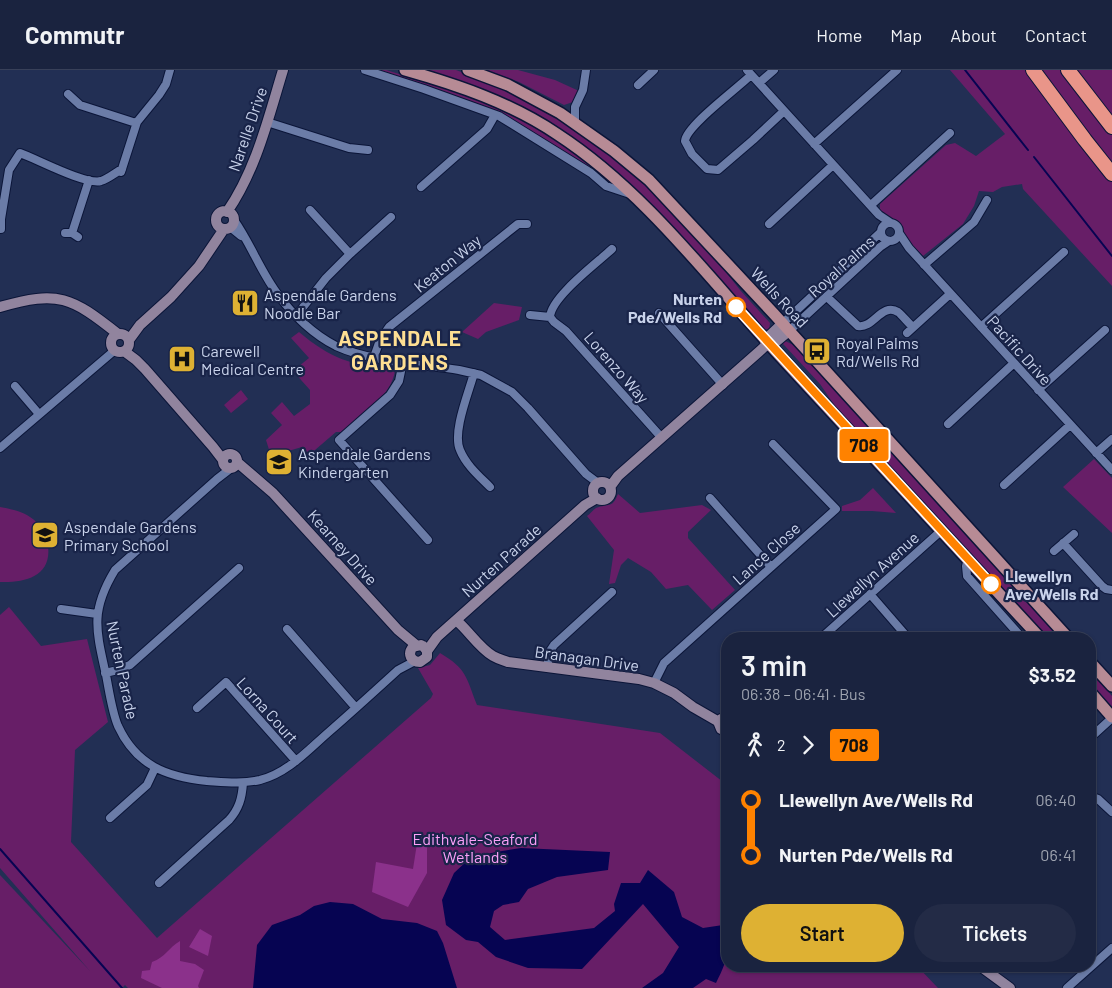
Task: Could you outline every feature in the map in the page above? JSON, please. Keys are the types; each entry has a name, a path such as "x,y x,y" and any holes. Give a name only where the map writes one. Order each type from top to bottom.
{"highway":[{"path":"1033,70 1112,174"},
{"path":"1068,70 1112,127"}],"main road":[{"path":"406,70 478,94 526,116 556,133 586,154 636,197 767,344 942,530 1035,632"},
{"name":"Wells Road","path":"468,70 508,86 575,122 614,150 648,180 786,327 1063,632"},
{"path":"1096,669 1112,686"},
{"path":"1096,704 1112,718"}],"street":[{"path":"3,229 2,216 9,170 21,149 60,170 97,182 121,171 136,123 159,95 166,84 170,70"},
{"name":"Narelle Drive","path":"120,342 172,297 199,266 227,222 252,168 283,70"},
{"path":"365,70 495,115 591,173 606,186 636,197"},
{"path":"575,122 575,107 583,90 586,70"},
{"path":"638,84 654,70"},
{"path":"759,83 774,70"},
{"path":"814,144 897,70"},
{"path":"784,111 718,170 707,169 692,154 685,141 687,132 715,105 729,95 749,72 879,215 896,226 899,233 892,241 884,239 879,215"},
{"path":"68,94 79,105 136,123"},
{"path":"560,113 575,107"},
{"path":"421,187 487,129 495,115"},
{"path":"267,122 349,148 368,150"},
{"path":"871,205 950,133"},
{"path":"769,224 833,165"},
{"path":"72,235 89,180"},
{"path":"924,265 974,222 987,200"},
{"path":"310,210 350,254"},
{"path":"296,316 326,278 391,217"},
{"path":"227,222 244,238 278,295 303,323 334,345 361,355 474,373 494,381 521,400 600,488"},
{"path":"881,230 886,224 891,223"},
{"name":"Keaton Way","path":"374,357 380,340 389,327 518,224 527,224"},
{"name":"Royal Palms","path":"786,327 881,230"},
{"name":"Pacific Drive","path":"899,233 909,248 950,294 1112,470"},
{"name":"Royal Palms","path":"786,327 827,297 880,247 892,241"},
{"name":"Pacific Drive","path":"892,241 909,248"},
{"path":"530,315 550,317 551,310 560,296 612,249"},
{"path":"981,327 1064,252"},
{"path":"846,264 853,273"},
{"path":"827,297 858,326 866,326 888,310 898,313 910,330 950,294"},
{"name":"Kearney Drive","path":"0,307 34,298 54,298 82,307 101,320 213,447 229,463 258,480 273,493 417,651"},
{"path":"659,313 723,385"},
{"name":"Lorenzo Way","path":"550,317 552,321 570,335 661,437"},
{"name":"Nurten Parade","path":"229,463 217,478 115,570 105,586 96,614 97,635 118,725 131,747 154,768 181,778 243,783 273,776 296,761 417,651 437,637 585,505 600,488 618,476 723,385 786,327"},
{"path":"1038,390 1105,330"},
{"path":"0,448 101,361 120,342"},
{"path":"403,362 399,381 390,395 338,440 428,540"},
{"path":"948,424 1014,363"},
{"path":"474,373 458,432 459,448 468,464 490,487"},
{"path":"15,386 39,414"},
{"path":"1004,485 1070,424"},
{"path":"1096,453 1112,439"},
{"name":"Lance Close","path":"654,683 664,663 836,509 773,444"},
{"path":"710,498 771,566"},
{"name":"Llewellyn Avenue","path":"828,632 942,530"},
{"path":"1054,551 1074,534"},
{"path":"1063,543 1102,586 1112,590"},
{"path":"968,559 966,566 967,576 1018,632"},
{"path":"105,673 118,670 130,664 239,568"},
{"path":"547,667 550,651 554,645 612,592"},
{"path":"870,594 903,632"},
{"path":"60,609 96,614"},
{"name":"Branagan Drive","path":"458,618 492,656 508,662 639,679 654,683 674,693 693,707 721,717"},
{"path":"287,629 356,708"},
{"name":"Lorna Court","path":"197,708 226,682 296,761"},
{"path":"1096,733 1112,718"},
{"path":"110,818 147,785 154,768"},
{"path":"159,883 236,812 240,802 243,783"},
{"path":"1096,798 1112,812"},
{"path":"1096,962 1112,948"},
{"path":"988,972 1010,988"},
{"path":"1067,988 1085,972"}],"green space":[{"path":"374,70 386,70 441,87 444,86 513,114 561,141 621,189 609,185 502,114"},
{"path":"417,70 456,70 498,86 558,116 640,177 714,257 740,290 770,323 769,330 762,328 574,141"},
{"path":"485,70 518,70 555,80 579,91 573,102 564,105 519,82"},
{"path":"950,70 1112,70 1112,286 1023,189 1022,184 1002,187 993,192 979,191 974,206 963,224 923,256 880,210 880,204 946,145 955,143 976,156 1005,134"},
{"path":"494,303 522,307 519,320 486,332 478,339 462,332"},
{"path":"299,332 332,355 353,363 393,369 395,371 388,388 376,403 347,429 343,432 336,432 308,456 302,447 271,456 266,440 282,425 271,413 282,402 294,416 310,404 310,390 293,371 309,358 291,338"},
{"path":"785,341 796,346 817,366 1058,632 1040,632 835,406 820,384 783,344"},
{"path":"241,390 248,399 231,413 224,405"},
{"path":"1094,459 1112,478 1112,533 1063,487"},
{"path":"873,488 896,513 842,511 842,506 860,500"},
{"path":"618,494 640,513 702,505 711,510 688,532 688,538 735,590 712,610 688,585 666,589 651,572 628,558 621,565 615,583 609,584 614,550 587,516 596,508 612,504"},
{"path":"0,507 16,510 34,519 44,533 48,546 48,556 46,564 35,576 19,581 0,582"},
{"name":"Edithvale-Seaford Wetlands","path":"9,607 41,646 87,639 108,722 75,750 71,842 157,938 431,698 433,694 418,668 430,665 440,653 461,669 468,680 477,705 660,733 721,780 721,972 923,972 938,988 128,988 125,985 122,988 0,988 0,875 90,971 0,868 0,615"},
{"path":"1096,678 1112,696 1112,708 1096,692"}],"shaded area":[{"path":"418,837 427,845 427,873 408,907 372,892 376,862 413,869"},
{"path":"521,848 610,852 608,870 557,877 528,889 519,902 503,905 494,911 490,927 505,940 594,928 615,911 614,904 621,883 640,883 648,870 674,892 682,917 703,928 721,925 722,972 716,983 706,979 693,988 642,988 663,973 679,947 643,904 582,969 528,968 496,957 478,942 466,940 446,925 442,900 454,873 470,858"},
{"path":"330,902 353,904 382,919 417,923 437,931 443,943 457,988 253,988 257,945 272,925 300,915 314,906"},
{"path":"200,929 212,936 208,956 189,947"},
{"path":"180,941 180,961 195,964 204,970 199,988 162,988 141,978 142,971 150,970 152,962 161,958"}],"waterway":[{"path":"965,70 1028,150"},
{"path":"1034,157 1112,256"},
{"path":"0,849 122,988"}],"bus line":[{"name":"708","path":"736,307 991,584"}],"place":[{"name":"Aspendale Gardens Noodle Bar","path":"245,303"},
{"name":"Nurten Pde/Wells Rd","path":"736,307"},
{"name":"Royal Palms Rd/Wells Rd","path":"817,351"},
{"name":"Carewell Medical Centre","path":"182,359"},
{"name":"Aspendale Gardens Kindergarten","path":"279,462"},
{"name":"Aspendale Gardens Primary School","path":"45,535"},
{"name":"Llewellyn Ave/Wells Rd","path":"991,584"}],"district":[{"name":"ASPENDALE GARDENS","path":"400,349"}]}
